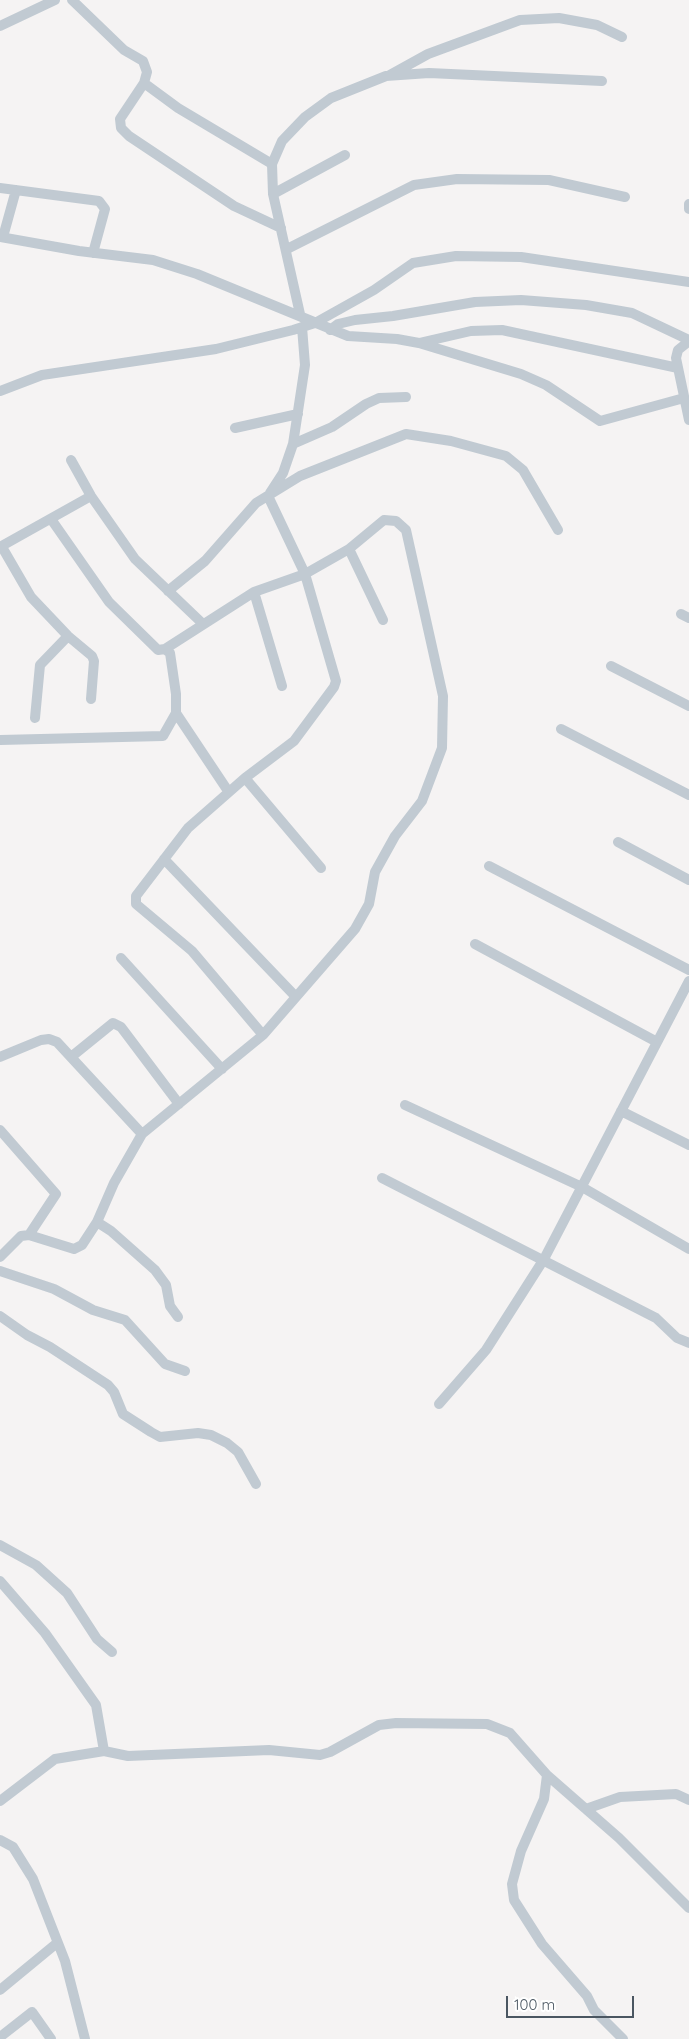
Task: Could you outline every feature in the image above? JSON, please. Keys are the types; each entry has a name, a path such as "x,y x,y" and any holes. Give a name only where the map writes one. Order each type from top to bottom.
{"street":[{"path":"0,26 55,0"},
{"path":"72,0 124,50 143,61 147,72 144,83 120,119 121,128 129,136 234,206 281,228"},
{"path":"300,314 273,194 272,164 282,141 304,117 331,98 386,76 428,54 520,20 559,18 597,25 622,37"},
{"path":"386,76 429,73 602,81"},
{"path":"144,83 178,108 272,164"},
{"path":"273,194 345,155"},
{"path":"286,249 414,186 457,179 549,180 625,197"},
{"path":"0,188 79,197 103,204 105,209 93,253"},
{"path":"16,190 2,237 93,253 153,260 197,274 300,314 330,330 348,336 397,339 419,343 521,374 546,385 600,422 684,398"},
{"path":"689,204 689,209"},
{"path":"0,390 42,375 216,349 302,327 315,323 374,290 413,264 456,256 521,257 689,282"},
{"path":"330,330 338,324 355,320 393,316 475,302 520,300 586,305 632,313 689,340 678,350 676,358 689,420"},
{"path":"268,496 283,473 293,444 305,365 302,327"},
{"path":"419,343 471,332 502,330 678,368"},
{"path":"293,444 332,427 366,404 379,398 406,397"},
{"path":"235,428 298,414"},
{"path":"168,591 206,561 256,503 300,476 406,434 451,441 506,456 516,462 558,530"},
{"path":"71,460 91,496 135,559 203,624"},
{"path":"91,496 1,547 31,597 94,661 91,699"},
{"path":"262,1035 192,951 136,904 136,896 140,888 188,828 228,791 294,741 334,687 336,680 305,574 268,496"},
{"path":"0,1257 21,1236 29,1235 74,1250 82,1245 97,1222 114,1183 142,1134 262,1035 355,930 368,904 375,872 395,836 422,801 442,748 443,696 406,530 396,521 384,520 349,549 305,574 254,592 165,649 158,650 109,602 51,519"},
{"path":"349,549 383,620"},
{"path":"254,592 282,686"},
{"path":"35,718 40,665 68,636"},
{"path":"0,740 163,736 176,713 176,694 170,653 165,649"},
{"path":"611,666 689,706"},
{"path":"176,713 228,791"},
{"path":"561,729 689,795"},
{"path":"245,778 321,868"},
{"path":"618,842 689,880"},
{"path":"164,860 296,997"},
{"path":"489,866 689,970"},
{"path":"475,944 657,1042"},
{"path":"121,958 222,1069"},
{"path":"438,1404 486,1350 544,1260 689,981"},
{"path":"71,1057 113,1024 121,1027 179,1104"},
{"path":"0,1058 41,1040 49,1039 57,1042 142,1134"},
{"path":"405,1105 582,1187 689,1249"},
{"path":"622,1111 689,1145"},
{"path":"0,1130 56,1194 29,1235"},
{"path":"382,1178 656,1318 677,1338 689,1343"},
{"path":"97,1222 111,1231 155,1270 166,1285 170,1306 178,1316"},
{"path":"0,1271 54,1289 93,1310 125,1320 165,1364 185,1371"},
{"path":"0,1316 108,1385 114,1392 123,1414 151,1432 160,1437 198,1432 211,1435 227,1443 238,1452 256,1484"},
{"path":"0,1544 36,1565 67,1593 97,1639 112,1652"},
{"path":"0,1581 45,1633 96,1705 104,1752"},
{"path":"0,1801 55,1759 104,1752 128,1756 269,1750 320,1755 330,1752 365,1731 379,1725 396,1723 487,1724 510,1733 547,1775 619,1838 689,1908"},
{"path":"547,1775 544,1799 522,1851 512,1884 514,1900 542,1944 587,1996 594,2010 623,2039"},
{"path":"586,1809 620,1796 676,1794 689,1800"},
{"path":"0,1840 13,1847 33,1880 64,1961 85,2039"},
{"path":"0,1990 57,1944"},
{"path":"0,2037 32,2012 50,2039"}]}
